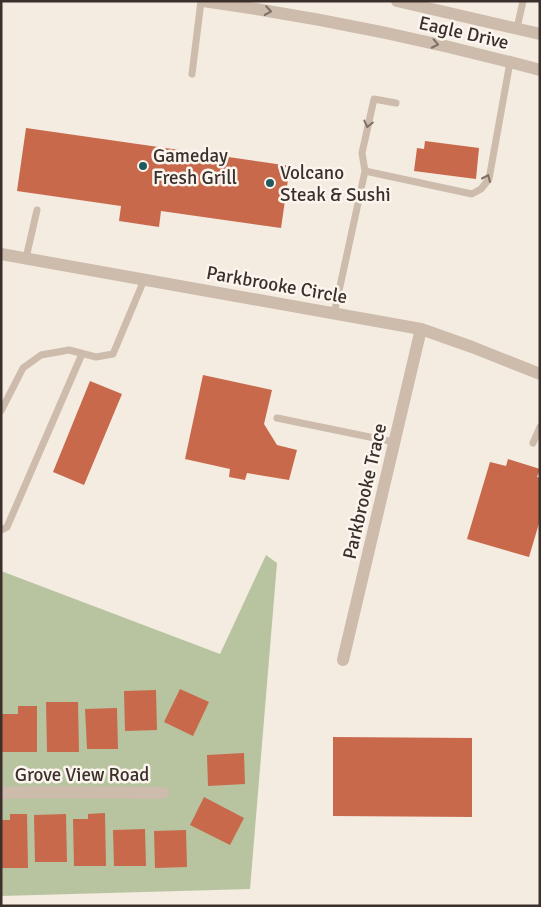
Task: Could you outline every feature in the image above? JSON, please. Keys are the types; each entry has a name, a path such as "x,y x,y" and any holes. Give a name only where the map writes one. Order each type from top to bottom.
{"street":[{"name":"Eagle Drive","path":"202,1 298,16 388,34 540,70"},
{"name":"Eagle Drive","path":"397,1 540,34"},
{"name":"Parkbrooke Circle","path":"1,254 421,329 540,374"},
{"name":"Parkbrooke Trace","path":"343,660 421,329"},
{"name":"Grove View Road","path":"1,793 163,793"}],"lane":[{"path":"192,74 202,1"},
{"path":"517,28 523,1"},
{"path":"365,171 472,194 481,189 489,179 510,62"},
{"path":"334,314 365,171 362,153 374,99 396,103"},
{"path":"26,258 37,210"},
{"path":"1,411 23,368 41,355 69,350 96,357 113,354 144,280"},
{"path":"1,530 7,527 82,354"},
{"path":"277,418 394,442"},
{"path":"533,443 540,427"}],"green space":[{"path":"266,555 277,563 250,889 1,896 1,571 220,654"}],"building":[{"path":"26,128 290,166 281,228 161,211 159,227 119,221 121,206 17,191"},
{"path":"425,141 479,148 476,179 414,171 417,148 424,149"},
{"path":"203,375 272,390 264,424 277,445 297,450 289,480 247,473 245,480 229,477 230,469 185,459"},
{"path":"90,381 122,394 84,485 53,472"},
{"path":"508,459 540,469 537,477 540,478 540,520 529,557 467,539 490,462 506,466"},
{"path":"180,689 209,702 193,736 164,722"},
{"path":"156,690 157,730 125,731 124,691"},
{"path":"46,702 78,702 79,752 47,752"},
{"path":"18,706 37,706 37,752 2,752 1,714 18,714"},
{"path":"117,708 118,749 87,749 85,709"},
{"path":"333,737 472,738 472,817 333,816"},
{"path":"244,753 245,784 208,786 207,755"},
{"path":"204,797 244,818 230,845 190,825"},
{"path":"105,813 106,866 74,866 73,819 88,819 88,814"},
{"path":"10,814 27,814 28,868 1,868 1,820 10,820"},
{"path":"66,814 67,862 35,862 34,815"},
{"path":"145,829 146,866 114,866 113,830"},
{"path":"186,830 187,867 155,868 154,831"}],"place":[{"name":"Gameday Fresh Grill","path":"143,166"},
{"name":"Volcano Steak & Sushi","path":"270,183"}]}
